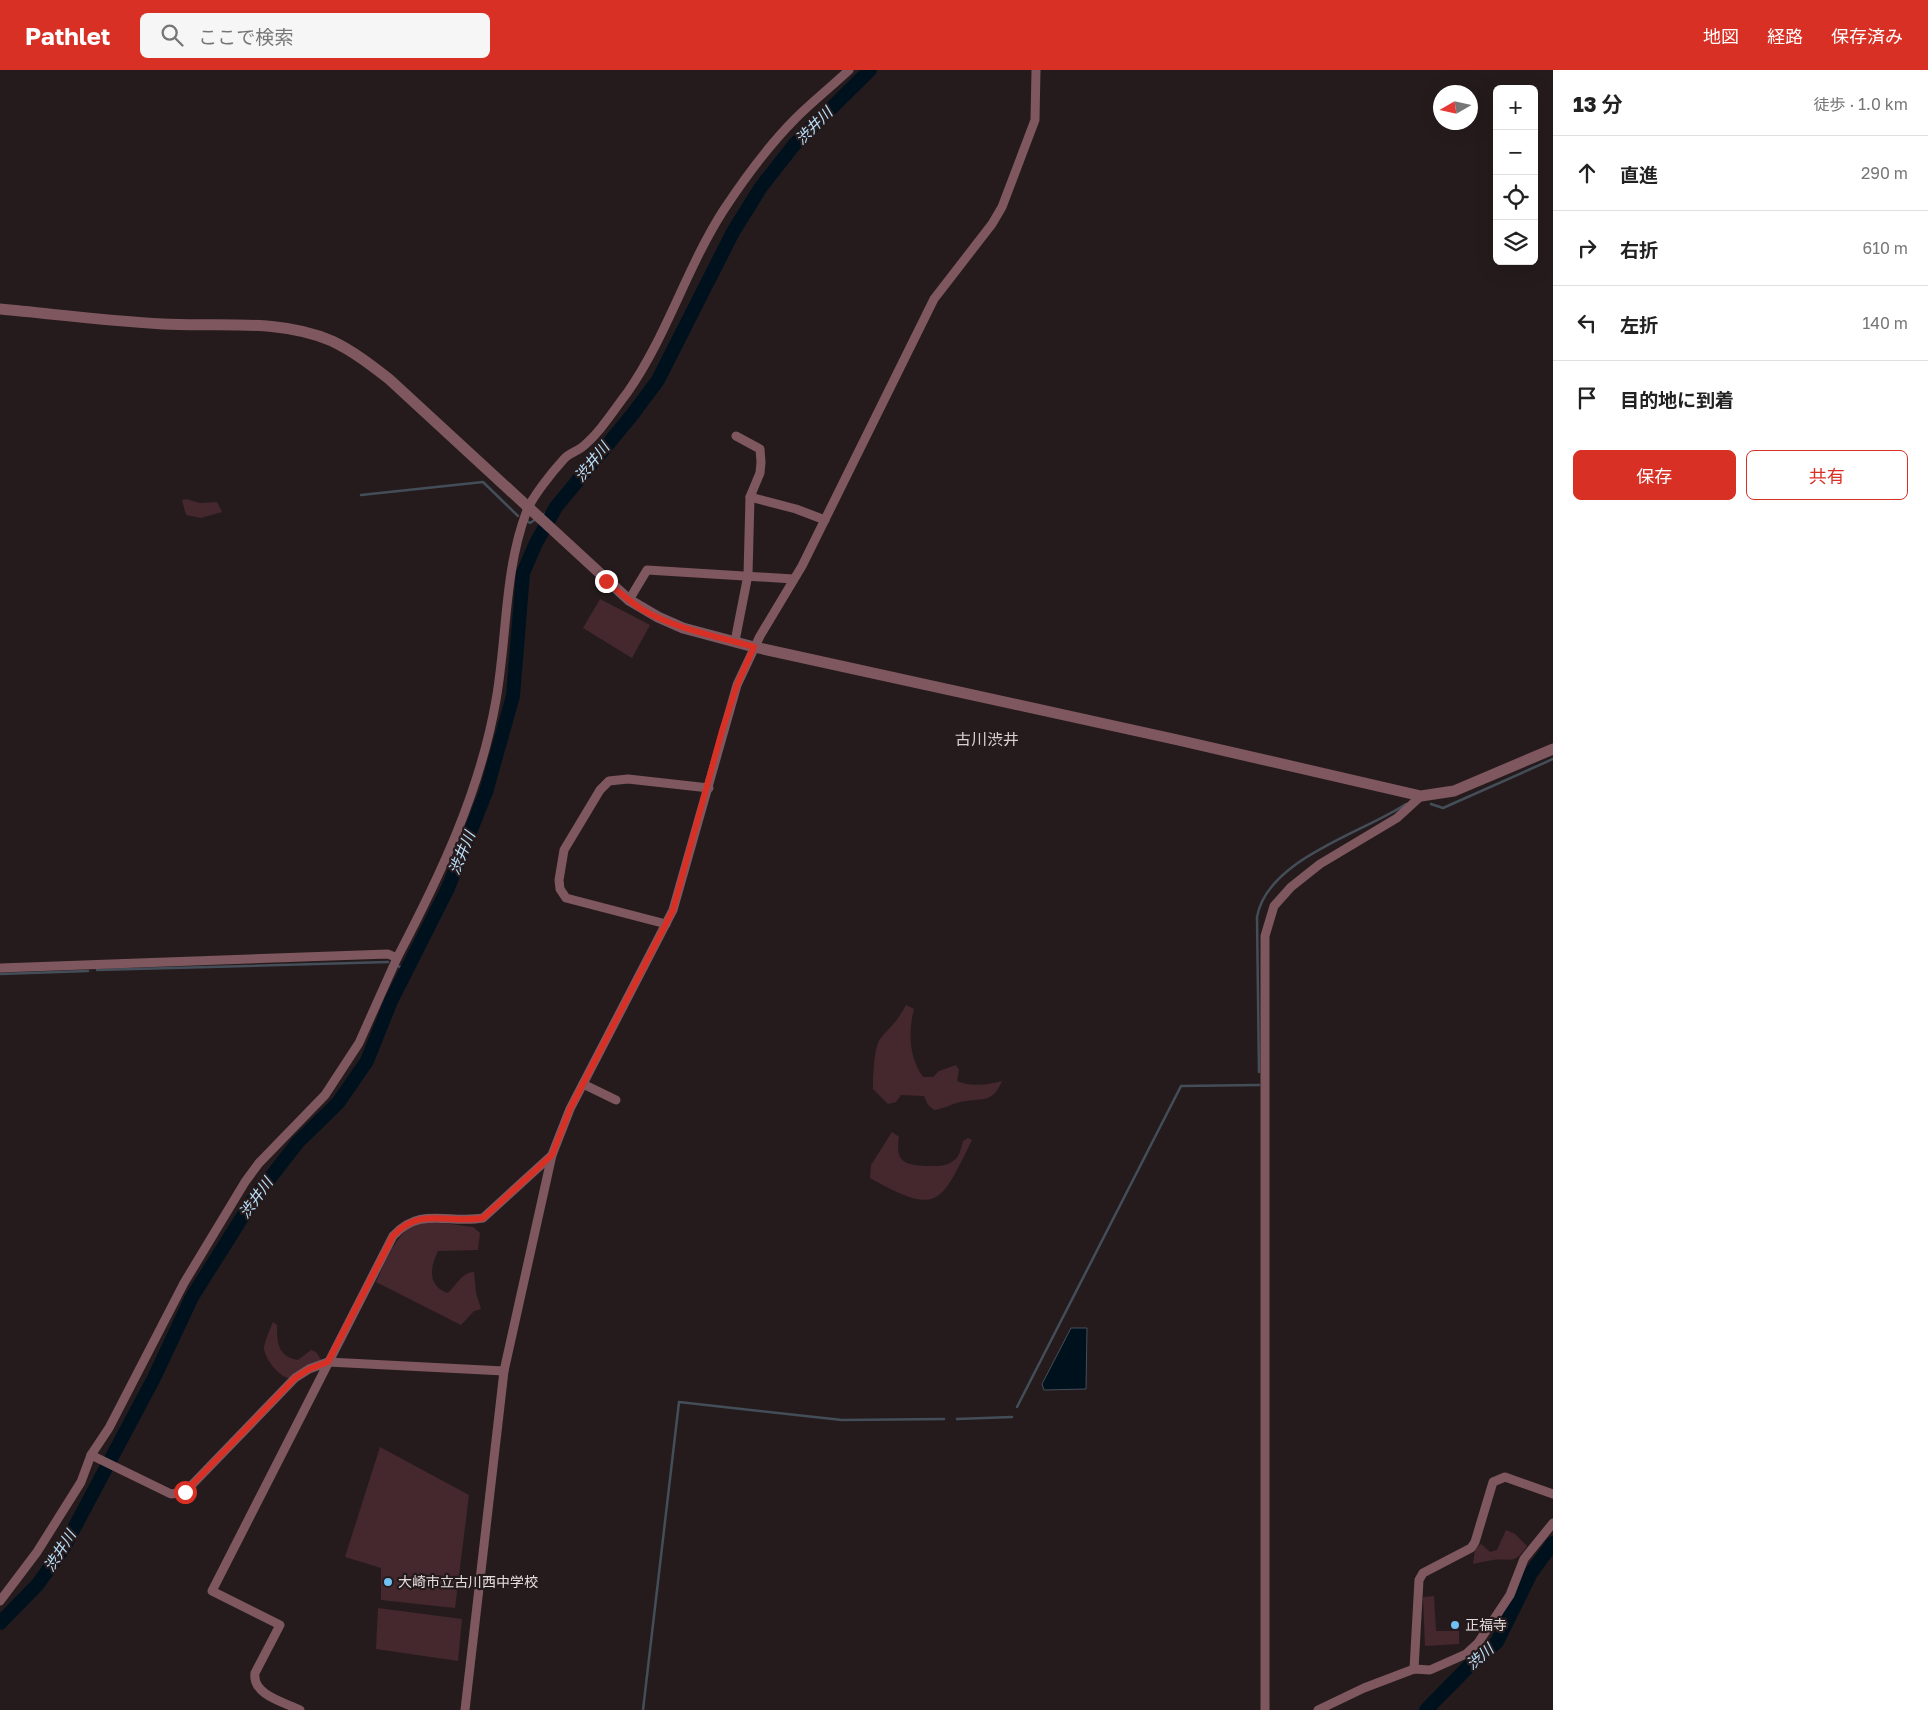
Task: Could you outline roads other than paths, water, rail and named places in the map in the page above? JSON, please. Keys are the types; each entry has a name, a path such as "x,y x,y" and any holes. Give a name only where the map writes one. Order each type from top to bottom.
{"street":[{"path":"0,1601 37,1552 81,1482 196,1262 245,1182 259,1163 325,1094 359,1043 397,958 431,891 479,776 496,700 513,568 520,530 529,510 565,456 581,447 607,421 638,377 661,336 700,251 723,212 759,160 796,118 849,70"},
{"path":"465,1710 504,1371 552,1155 570,1109 666,924 681,887 722,731 737,685 754,647 802,566 934,299 992,224 1002,207 1035,120 1036,70"},
{"path":"0,309 163,324 274,326 318,336 360,356 389,379 529,510 629,600 682,628 754,647 1178,740 1422,796 1454,791 1553,749"},
{"path":"735,641 748,577 751,530 750,497 760,473 760,449 736,436"},
{"path":"750,497 796,509 825,520"},
{"path":"629,600 647,570 793,579"},
{"path":"666,924 566,898 559,880 564,850 600,790 609,781 628,779 708,788"},
{"path":"1265,1710 1265,936 1274,906 1291,887 1320,864 1397,818 1422,796"},
{"path":"0,968 388,954 397,958"},
{"path":"583,1084 616,1100"},
{"path":"300,1710 260,1690 254,1680 255,1673 280,1625 212,1591 393,1236 409,1222 423,1219 468,1221 483,1218 552,1155"},
{"path":"94,1456 171,1494 185,1492 295,1378 309,1369 328,1362 504,1371"},
{"path":"1414,1669 1419,1580 1423,1573 1471,1548 1475,1542 1493,1482 1505,1477 1553,1494"},
{"path":"1318,1710 1364,1688 1414,1669 1430,1670 1466,1654 1478,1643 1510,1595 1524,1559 1553,1523"}],"water":[{"path":"1071,1328 1087,1328 1086,1389 1044,1390 1042,1384"}],"waterway":[{"name":"渋井川","path":"0,1623 38,1584 63,1549 154,1378 192,1297 253,1200 298,1142 338,1103 367,1061 391,1001 448,888 486,792 513,696 523,573 536,543 556,507 632,415 658,380 733,232 761,187 794,145 870,70"},
{"path":"361,495 483,482 518,516"},
{"name":"渋井川","path":"543,515 556,507"},
{"path":"527,521 530,523 536,519"},
{"path":"1431,804 1443,808 1553,759"},
{"path":"1259,1072 1257,917 1265,897 1278,879 1297,863 1406,804"},
{"path":"97,970 388,962"},
{"path":"398,966 407,970"},
{"path":"0,974 88,971"},
{"path":"1017,1407 1181,1086 1259,1085"},
{"path":"643,1710 679,1402 842,1420 944,1419"},
{"path":"957,1419 1012,1417"},
{"name":"渋川","path":"1426,1710 1471,1664 1497,1642 1531,1573 1553,1543"}],"place":[{"name":"大崎市立古川西中学校","path":"388,1582"},
{"name":"正福寺","path":"1455,1625"}],"district":[{"name":"古川渋井","path":"987,739"}]}
